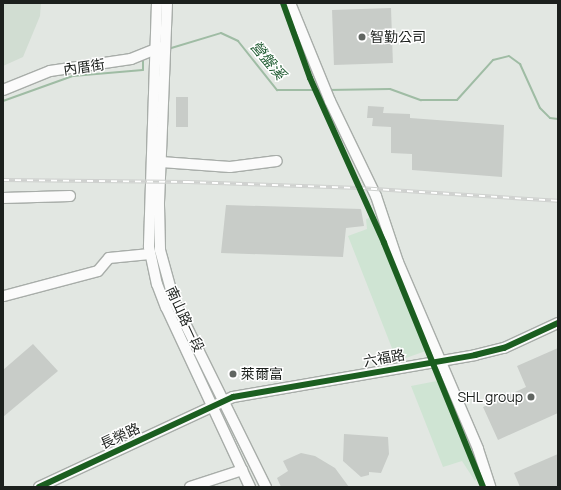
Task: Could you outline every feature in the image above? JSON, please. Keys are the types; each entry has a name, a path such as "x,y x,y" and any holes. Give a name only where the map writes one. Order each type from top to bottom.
{"street":[{"path":"157,3 154,49 159,66"},
{"path":"159,66 165,47 167,3"},
{"path":"290,3 330,101 376,196 398,262 478,449 490,487"},
{"name":"內厝街","path":"3,90 50,71 131,59 154,49 165,47"},
{"name":"南山路一段","path":"159,66 160,162 158,233 166,277 174,300 266,487"},
{"name":"南山路一段","path":"159,66 150,254 157,284 211,407 250,487"},
{"path":"160,162 230,167 277,161"},
{"path":"3,198 70,196"},
{"path":"4,296 98,271 109,258 150,254"},
{"name":"六福路","path":"211,407 224,401 504,348 558,323"},
{"name":"長榮路","path":"39,487 211,407"},
{"path":"190,487 242,470"}],"shaded area":[{"path":"3,3 41,3 40,16 23,57 3,66"}],"green space":[{"path":"377,215 418,319 415,325 426,351 397,361 348,236 367,229 366,219"},
{"path":"442,380 481,472 475,481 462,461 443,467 411,386"}],"building":[{"name":"智勤公司","path":"391,8 393,63 334,65 332,10"},
{"path":"176,97 188,97 188,127 176,127"},
{"path":"368,106 384,107 383,113 410,114 410,118 504,125 502,177 412,170 412,154 391,153 391,127 372,126 373,118 367,118"},
{"path":"226,205 361,209 364,226 346,228 343,257 221,253"},
{"path":"33,344 58,371 3,417 3,370"},
{"name":"SHL group","path":"558,348 558,413 498,440 483,407 526,387 517,366"},
{"path":"344,434 388,437 389,454 381,473 369,472 369,475 361,477 343,461"},
{"path":"301,453 315,456 335,468 349,487 281,487 277,478 288,471 283,461"},
{"path":"558,454 558,487 520,487 514,473"}],"waterway":[{"name":"營盤溪","path":"168,49 221,33 238,41 277,90 322,90"},
{"name":"營盤溪","path":"328,90 390,89 421,100 457,100 493,60 509,56 520,64 540,108 550,118 558,119"},
{"name":"營盤溪","path":"3,101 73,76 143,70 143,57"}],"railway":[{"path":"3,180 188,182 359,188 558,201"}],"cycle path":[{"path":"283,3 310,78 384,243 483,487"},
{"path":"39,487 233,397 475,355 504,348 558,323"}],"place":[{"name":"智勤公司","path":"362,37"},
{"name":"萊爾富","path":"233,374"},
{"name":"SHL group","path":"531,397"}]}
